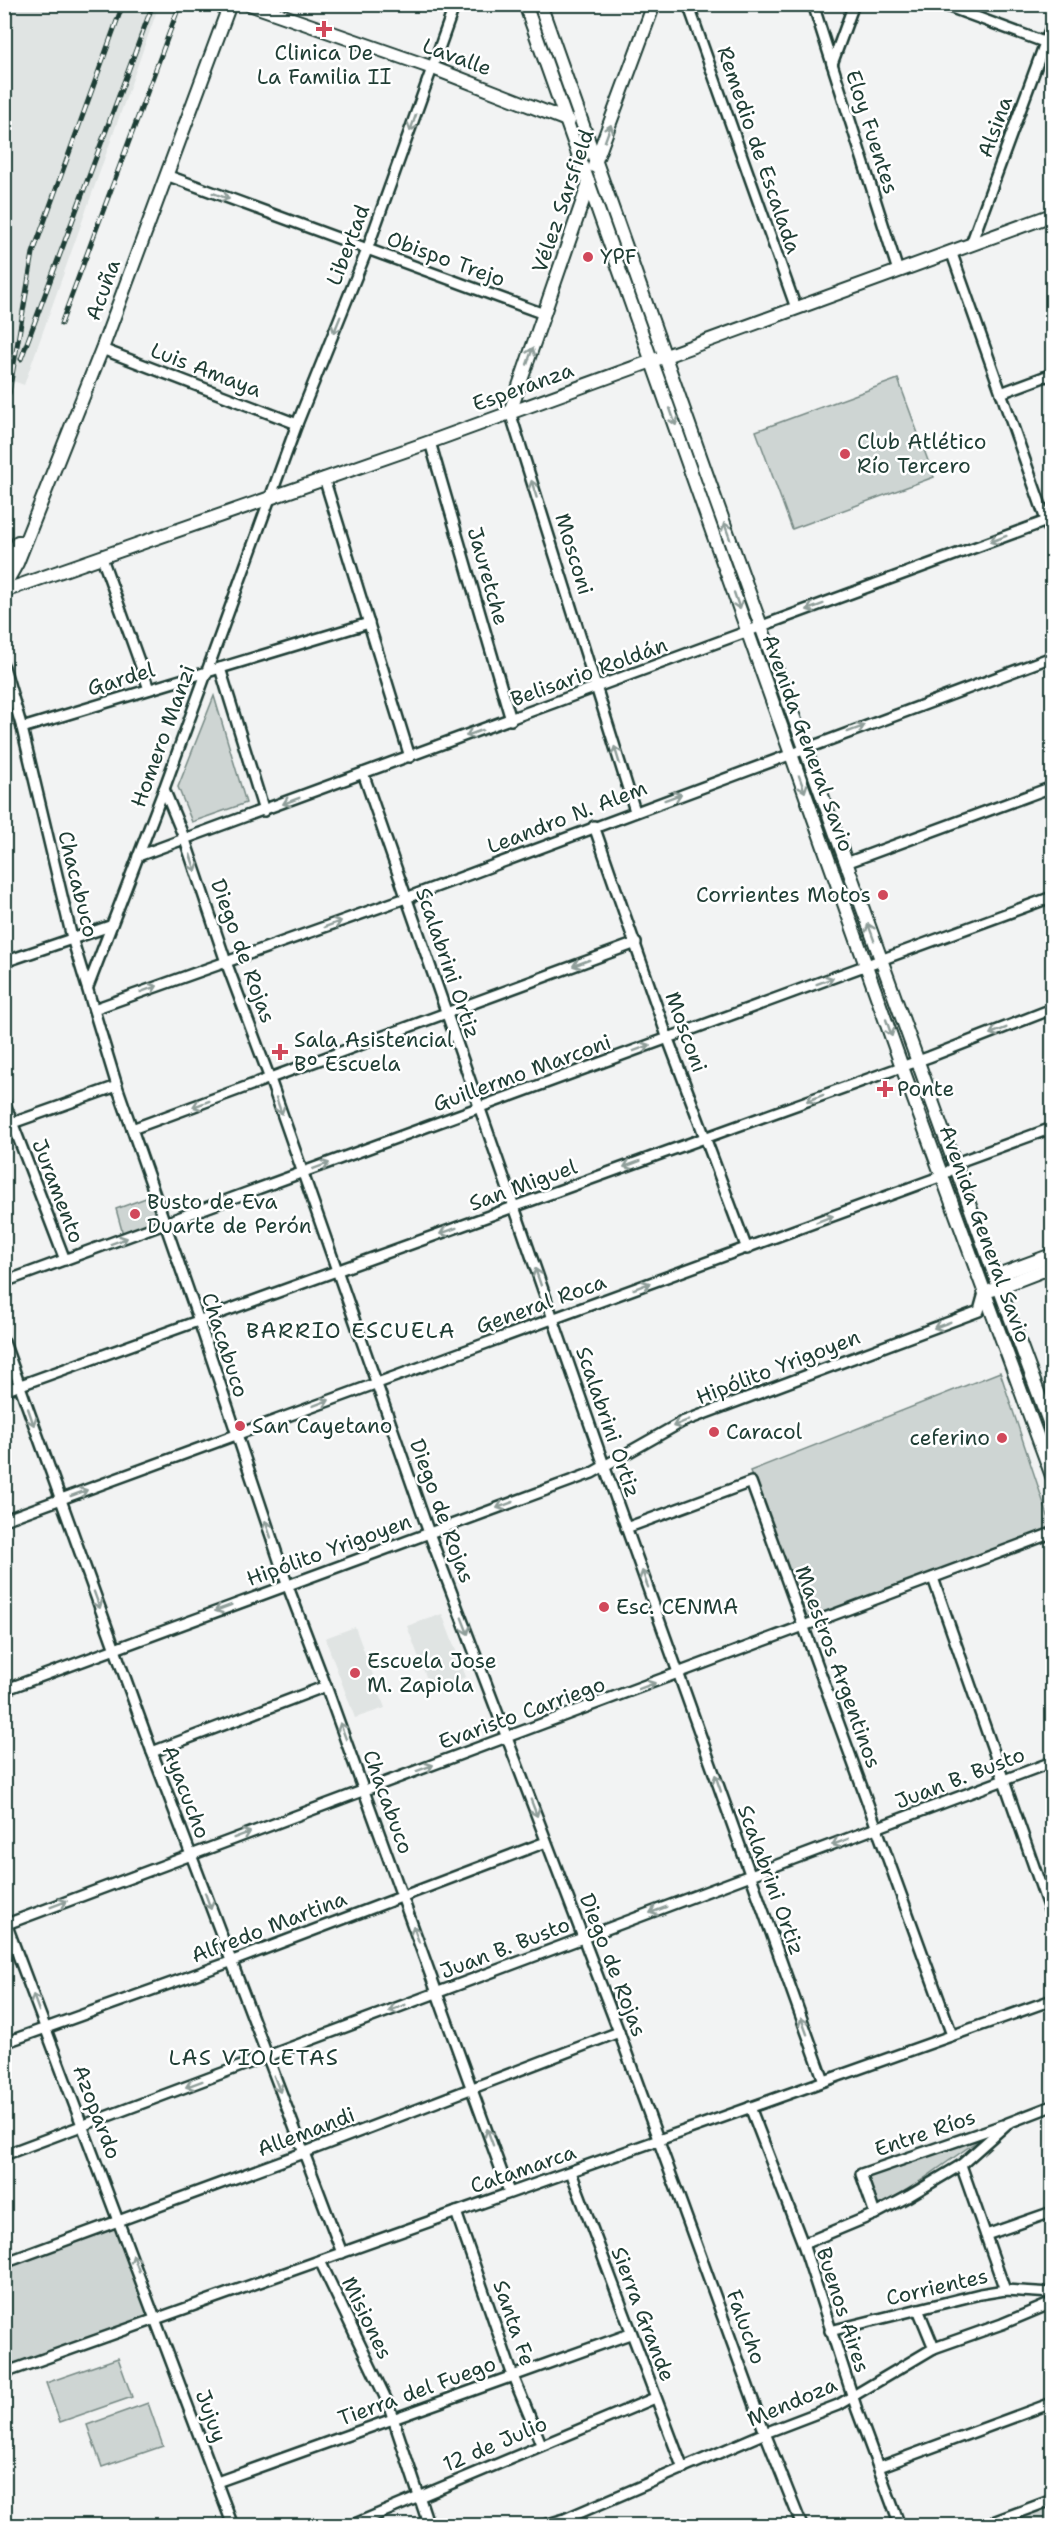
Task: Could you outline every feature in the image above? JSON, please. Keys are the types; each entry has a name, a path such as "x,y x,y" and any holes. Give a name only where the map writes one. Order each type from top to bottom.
{"main road":[{"name":"Acuña","path":"4,586 17,563 102,349 230,4"},
{"name":"Lavalle","path":"249,4 433,69 583,126"},
{"path":"525,4 589,184 660,359"},
{"path":"540,4 660,359"},
{"name":"Vélez Sarsfield","path":"510,412 595,164 654,4"},
{"name":"Esperanza","path":"4,591 430,442 1053,214"},
{"name":"Avenida General Savio","path":"660,359 762,627 997,1282 1048,1401 1053,1430"},
{"name":"Avenida General Savio","path":"660,359 748,632 902,1067 1053,1476"},
{"path":"4,568 44,493"},
{"path":"984,1293 997,1282 1053,1255"},
{"path":"997,1282 1053,1267"}],"street":[{"name":"Libertad","path":"271,497 297,424 367,250 433,69 454,4"},
{"name":"Remedio de Escalada","path":"688,4 796,308"},
{"name":"Eloy Fuentes","path":"813,4 898,271"},
{"path":"831,65 854,4"},
{"path":"941,4 1049,44"},
{"name":"Alsina","path":"971,244 1049,44 1053,24"},
{"name":"Obispo Trejo","path":"166,176 544,314"},
{"path":"951,251 1001,393 1050,520 1053,537"},
{"name":"Luis Amaya","path":"102,349 297,424"},
{"path":"1001,393 1053,374"},
{"name":"Mosconi","path":"510,412 635,811"},
{"name":"Jauretche","path":"430,442 511,720"},
{"path":"324,478 410,757"},
{"name":"Homero Manzi","path":"88,987 164,789 271,497"},
{"name":"Belisario Roldán","path":"138,856 1050,520"},
{"path":"102,558 149,689"},
{"name":"Gardel","path":"22,728 369,623"},
{"name":"Leandro N. Alem","path":"94,1009 406,898 594,826 1053,657"},
{"name":"Chacabuco","path":"4,667 22,728 72,938 117,1086 287,1584 510,2192"},
{"path":"220,668 264,811"},
{"name":"Scalabrini Ortiz","path":"363,773 626,1528 824,2081"},
{"path":"846,863 1053,787"},
{"name":"Diego de Rojas","path":"164,789 185,840 226,962 270,1079 429,1533 659,2140"},
{"name":"Mosconi","path":"594,826 668,1039 747,1249"},
{"name":"Guillermo Marconi","path":"4,1282 1053,897"},
{"path":"4,962 110,926"},
{"path":"132,1129 636,943"},
{"name":"San Miguel","path":"4,1391 902,1067 1053,1010"},
{"path":"9,1124 117,1086"},
{"name":"Juramento","path":"4,1101 9,1124 65,1260"},
{"name":"General Roca","path":"4,1520 376,1382 747,1249 942,1176 955,1164 1053,1128"},
{"name":"Hipólito Yrigoyen","path":"4,1690 605,1468 682,1422 979,1311 984,1293"},
{"name":"Ayacucho","path":"4,1342 152,1752 342,2253"},
{"name":"Maestros Argentinos","path":"626,1528 751,1482 952,2035"},
{"name":"Evaristo Carriego","path":"5,1923 1053,1533"},
{"path":"933,1578 1053,1918"},
{"path":"152,1752 326,1686"},
{"name":"Juan B. Busto","path":"4,2155 1053,1762"},
{"name":"Alfredo Martina","path":"4,2043 230,1962 546,1842"},
{"name":"Azopardo","path":"5,1923 156,2318"},
{"name":"Catamarca","path":"4,2373 1053,2000"},
{"name":"Allemandi","path":"4,2264 619,2032"},
{"name":"Entre Ríos","path":"875,2214 861,2174 1053,2106"},
{"name":"Buenos Aires","path":"750,2107 802,2244 830,2331 900,2526"},
{"name":"Entre Ríos","path":"802,2244 875,2214 961,2165 1008,2123"},
{"name":"Falucho","path":"659,2140 765,2433 802,2526"},
{"path":"961,2165 1005,2290"},
{"name":"Sierra Grande","path":"571,2172 630,2334 683,2469"},
{"name":"Santa Fe","path":"456,2212 513,2376 542,2444"},
{"path":"986,2235 1053,2212"},
{"name":"Misiones","path":"320,2261 394,2419 429,2526"},
{"name":"Corrientes","path":"830,2331 1005,2290 1053,2293"},
{"name":"Mendoza","path":"541,2526 565,2519 765,2433 838,2405 933,2348 1053,2303"},
{"path":"918,2309 933,2348"},
{"name":"Jujuy","path":"156,2318 233,2526"},
{"name":"Tierra del Fuego","path":"217,2482 630,2334"},
{"name":"12 de Julio","path":"350,2526 655,2398"},
{"path":"879,2467 1053,2403"},
{"path":"982,2526 1053,2500"}],"shaded area":[{"path":"4,5 159,5 24,385 5,378"},
{"name":"Club Atlético Río Tercero","path":"898,379 934,477 792,529 756,431"},
{"path":"214,696 246,803 192,822 178,787"},
{"path":"154,1195 164,1224 124,1238 116,1209"},
{"path":"1000,1372 1052,1533 804,1625 750,1471"},
{"path":"442,1614 466,1677 431,1690 407,1626"},
{"name":"Escuela Jose M. Zapiola","path":"355,1627 385,1708 355,1718 325,1638"},
{"path":"980,2139 916,2184 879,2207 868,2176"},
{"path":"117,2224 151,2320 5,2373 5,2268"},
{"path":"118,2358 132,2397 60,2422 46,2383"},
{"path":"148,2403 163,2446 102,2467 87,2425"},
{"path":"1052,2506 1052,2525 997,2525"}],"railway":[{"path":"4,408 10,387 33,253 123,4"},
{"path":"21,359 153,4"},
{"path":"61,324 180,4"}],"place":[{"name":"Clinica De La Familia II","path":"324,29"},
{"name":"YPF","path":"588,257"},
{"name":"Club Atlético Río Tercero","path":"845,454"},
{"name":"Corrientes Motos","path":"883,895"},
{"name":"Sala Asistencial Bº Escuela","path":"280,1052"},
{"name":"Ponte","path":"885,1089"},
{"name":"Busto de Eva Duarte de Perón","path":"135,1214"},
{"name":"San Cayetano","path":"240,1426"},
{"name":"Caracol","path":"714,1432"},
{"name":"ceferino","path":"1002,1438"},
{"name":"Esc. CENMA","path":"604,1607"},
{"name":"Escuela Jose M. Zapiola","path":"355,1673"}],"district":[{"name":"BARRIO ESCUELA","path":"351,1330"},
{"name":"LAS VIOLETAS","path":"254,2057"}]}
